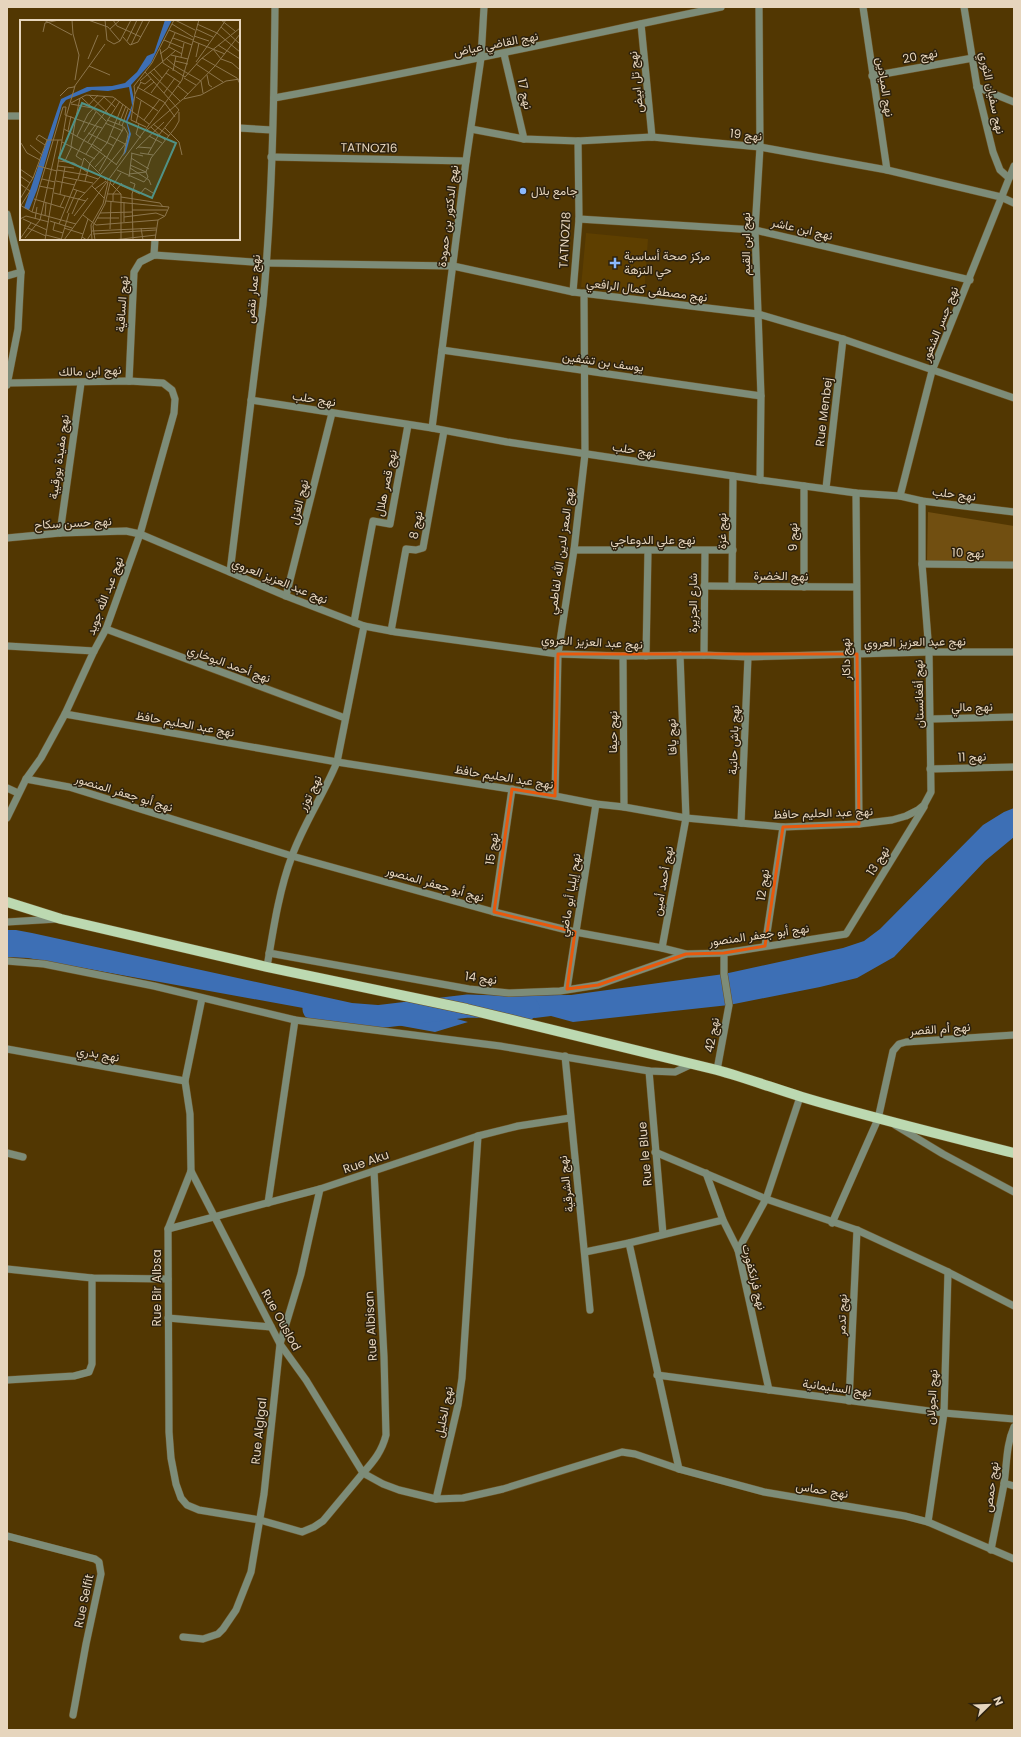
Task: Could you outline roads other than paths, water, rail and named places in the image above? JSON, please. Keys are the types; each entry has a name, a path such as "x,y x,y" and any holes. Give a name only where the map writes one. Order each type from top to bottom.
{"main road":[{"path":"7,902 61,919 267,967 467,1009 718,1070 883,1120 1014,1153"}],"street":[{"name":"نهج عمار نقض","path":"230,572 267,264 274,98 275,7"},
{"name":"نهج الدكتور بن حمودة","path":"432,428 466,161 481,58 484,7"},
{"name":"نهج القاضي عياض","path":"274,98 365,82 504,54 722,7"},
{"name":"نهج ابن القيم","path":"759,7 760,147 755,230 761,396 760,480"},
{"name":"نهج الميادين","path":"863,7 887,170"},
{"name":"نهج سفيان الثوري","path":"964,7 977,87 996,161 1002,173 1009,178"},
{"name":"نهج تل ابيض","path":"641,24 652,138"},
{"name":"نهج 17","path":"504,54 524,138"},
{"name":"نهج 20","path":"872,76 973,58"},
{"path":"977,87 1014,102"},
{"path":"7,116 20,116"},
{"path":"240,128 272,130"},
{"name":"نهج 19","path":"471,129 524,138 578,141 652,138 760,147 887,170 1001,197 1014,203"},
{"name":"TATNOZ18","path":"573,292 579,220 578,141"},
{"name":"TATNOZ16","path":"271,157 466,161"},
{"name":"نهج جسر الشغور","path":"900,496 932,371 970,280 1014,166"},
{"path":"7,214 20,272 18,329 7,384"},
{"name":"نهج ابن عاشر","path":"579,220 755,230 970,280"},
{"path":"155,240 154,255 267,264"},
{"name":"نهج الساقية","path":"129,381 134,272 140,262 154,255"},
{"name":"نهج مصطفى كمال الرافعي","path":"267,264 453,266 573,292 758,314 843,339 932,371 1014,398"},
{"path":"7,276 20,272"},
{"name":"نهج المعز لدين الله لفاطمي","path":"555,796 558,654 574,550 585,454 584,293"},
{"name":"Rue Menbej","path":"826,488 843,339"},
{"name":"يوسف بن تشفين","path":"442,350 761,396"},
{"name":"نهج ابن مالك","path":"7,384 129,381 163,383 172,390"},
{"name":"نهج مفيدة بورقيبة","path":"60,534 81,383"},
{"name":"نهج عبد الله جويد","path":"7,818 18,793 41,758 65,714 94,651 106,629 140,534 174,413 175,399 172,390"},
{"name":"نهج حلب","path":"251,400 332,414 432,428 585,454 760,480 856,493 900,496 922,501 1014,512"},
{"name":"نهج الغزل","path":"286,596 332,414"},
{"name":"نهج قصر هلال","path":"354,622 374,521 390,524 408,425"},
{"name":"نهج 8","path":"391,631 406,549 416,550 423,548 444,431"},
{"name":"نهج غزة","path":"732,586 733,476"},
{"name":"نهج 9","path":"804,486 804,588"},
{"name":"نهج داكار","path":"856,493 859,824"},
{"name":"نهج أفغانستان","path":"922,501 922,564 929,652 931,792"},
{"name":"نهج حسن سكاح","path":"7,538 126,531 140,534"},
{"name":"نهج عبد العزيز العروي","path":"140,534 286,596 364,626 558,654 623,656 704,655 748,657 929,652 1014,652"},
{"name":"نهج علي الدوعاجي","path":"574,550 733,550"},
{"name":"شارع الجزيرة","path":"704,550 704,655"},
{"path":"646,656 648,551"},
{"name":"نهج 10","path":"922,564 1014,565"},
{"name":"نهج الخضرة","path":"704,586 856,588"},
{"name":"نهج توزر","path":"267,967 279,904 292,856 331,778 337,762 364,626"},
{"name":"نهج أحمد البوخاري","path":"106,629 345,718"},
{"path":"7,646 94,651"},
{"name":"نهج يافا","path":"680,655 686,818"},
{"name":"نهج حيفا","path":"623,656 624,807"},
{"name":"نهج باش حانبة","path":"742,823 748,657"},
{"name":"نهج عبد الحليم حافظ","path":"65,714 337,762 512,789 596,804 624,807 686,818 782,827 859,824 892,820 906,816 918,810 928,799 931,792"},
{"name":"نهج مالي","path":"931,719 1014,717"},
{"name":"نهج 11","path":"930,769 1014,767"},
{"name":"نهج أبو جعفر المنصور","path":"26,779 69,787 292,856 494,912 575,932 662,948 686,954 724,953 846,934"},
{"path":"7,788 18,793"},
{"name":"نهج 15","path":"494,912 512,789"},
{"name":"نهج 13","path":"846,934 928,799"},
{"name":"نهح إيليا أبو ماضي","path":"567,989 596,804"},
{"name":"نهج أحمد أمين","path":"662,948 686,818"},
{"name":"نهج 12","path":"765,946 782,827"},
{"path":"7,922 61,919"},
{"name":"نهج 14","path":"270,953 469,989 509,993 567,989 598,985 686,954"},
{"name":"نهج 42","path":"718,1070 729,1005 724,974 724,953"},
{"path":"7,961 44,964 202,998 295,1020 365,1030 440,1037 565,1056 649,1071 675,1072 689,1063"},
{"name":"Rue Bir Albsa","path":"202,998 185,1081 190,1114 191,1171 168,1229 169,1432 171,1458 176,1484 181,1498 187,1505 199,1510 260,1520"},
{"path":"268,1203 295,1020"},
{"name":"نهج أم القصر","path":"883,1120 893,1051 898,1044 906,1042 1014,1036"},
{"name":"نهج بدري","path":"7,1049 185,1081"},
{"name":"نهج الشرقية","path":"565,1056 590,1310"},
{"name":"Rue le Blue","path":"649,1071 663,1234"},
{"path":"738,1250 766,1199 800,1096"},
{"name":"Rue Aku","path":"168,1229 320,1189 478,1136 518,1126 570,1118"},
{"path":"832,1223 883,1120 1014,1192"},
{"name":"نهج الخليل","path":"436,1499 458,1405 462,1378 478,1136"},
{"path":"655,1152 766,1199 832,1223 857,1230 948,1272 1014,1306"},
{"path":"7,1153 23,1157"},
{"name":"Rue Ouslod","path":"191,1171 280,1344 306,1380 363,1473"},
{"name":"Rue Albisan","path":"260,1520 302,1532 314,1527 323,1521 377,1457 383,1446 386,1435 384,1357 374,1171"},
{"name":"نهج فرانكفورت","path":"706,1173 723,1220 738,1250 769,1390"},
{"name":"Rue Alglgal","path":"183,1637 203,1639 218,1634 232,1618 251,1572 260,1520 280,1344 301,1274 320,1189"},
{"path":"585,1252 723,1220"},
{"name":"نهج تدمر","path":"849,1401 857,1230"},
{"path":"629,1243 679,1469"},
{"path":"7,1269 92,1278 168,1279"},
{"name":"نهج الجولان","path":"928,1522 944,1414 948,1272"},
{"path":"7,1380 74,1376 89,1372 92,1364 92,1278"},
{"path":"168,1318 271,1327"},
{"name":"نهج السليمانية","path":"657,1375 944,1414 1014,1419"},
{"name":"نهج حمص","path":"991,1550 1004,1483 1009,1440 1014,1427"},
{"name":"نهج حماس","path":"436,1499 463,1498 503,1489 622,1452 635,1454 679,1469 764,1492 906,1516 928,1522 1014,1559"},
{"path":"363,1473 383,1484 399,1490 436,1499"},
{"path":"1004,1483 1014,1486"},
{"name":"Rue Selfit","path":"7,1536 96,1559 101,1568 102,1574 86,1644 73,1715"}],"water":[{"path":"1014,808 1014,837 985,861 894,957 857,978 729,1005 573,1022 551,1016 535,1018 458,996 571,995 724,974 843,948 864,941 880,929 983,825 1004,812"},
{"path":"7,930 32,933 352,1003 416,1008 468,1022 435,1032 28,958 7,957"}],"waterway":[{"path":"314,1009 359,1019 468,1006 528,1008"}],"place":[{"name":"جامع بلال","path":"523,191"},
{"name":"مركز صحة أساسية حي النزهة","path":"615,263"}]}
